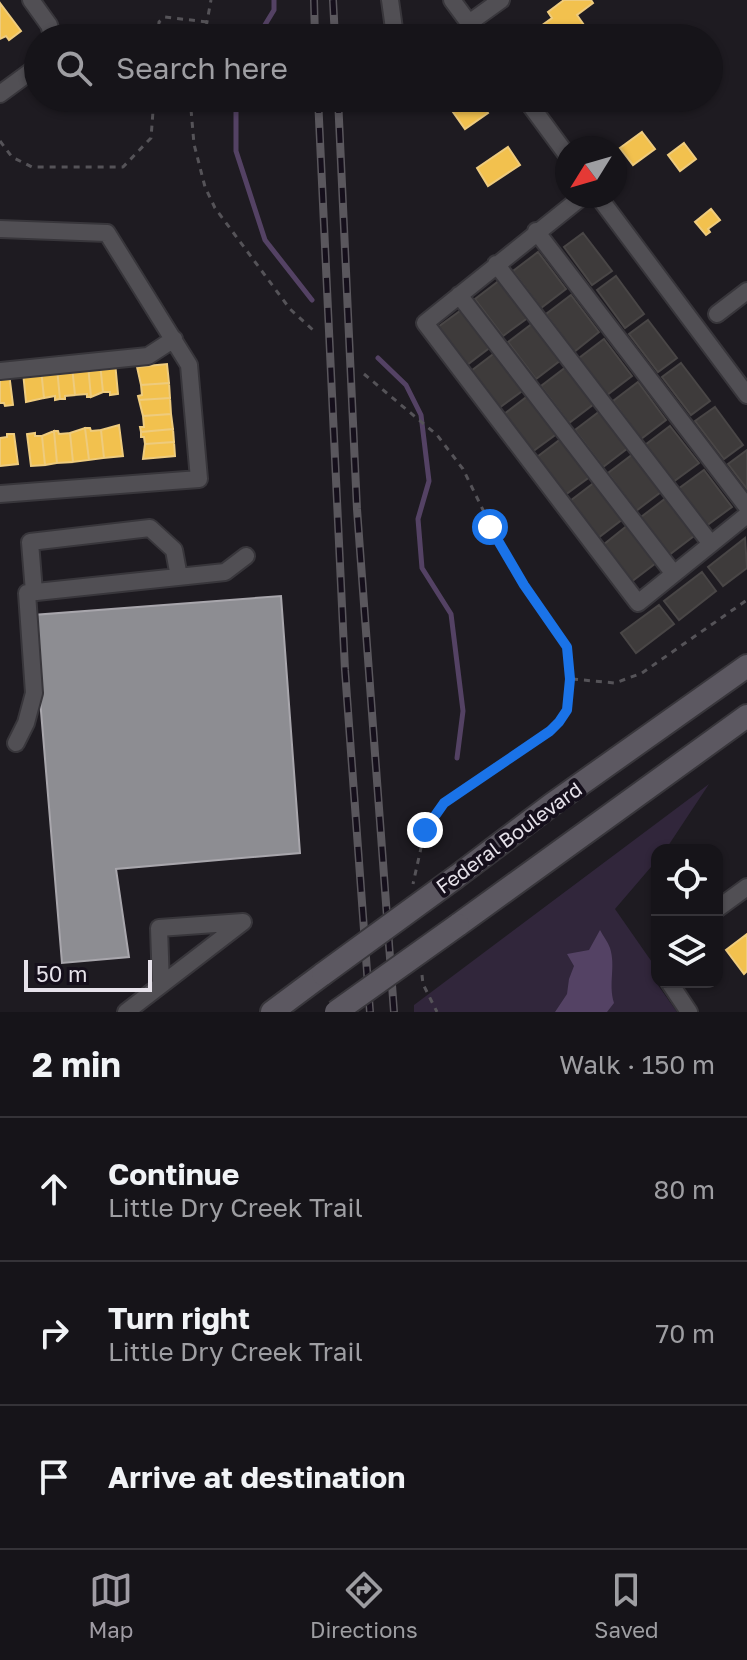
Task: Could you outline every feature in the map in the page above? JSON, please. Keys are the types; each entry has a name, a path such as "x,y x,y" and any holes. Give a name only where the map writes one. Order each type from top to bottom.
{"main road":[{"name":"Federal Boulevard","path":"272,1012 551,805 747,666"},
{"name":"Federal Boulevard","path":"336,1012 747,716"}],"street":[{"path":"31,0 48,24"},
{"path":"390,0 393,24"},
{"path":"452,0 469,23 501,0"},
{"path":"0,94 24,76"},
{"path":"535,112 555,139"},
{"path":"567,208 425,323 638,603 747,515"},
{"path":"607,208 747,395"},
{"path":"0,229 107,233 189,365 199,479 0,494"},
{"path":"536,231 747,507"},
{"path":"496,264 711,544"},
{"path":"717,314 747,291"},
{"path":"459,295 674,574"},
{"path":"0,371 148,356 174,339"},
{"path":"34,592 30,542 150,528 174,550 179,577"},
{"path":"16,743 26,723 34,693 27,593 225,572 246,556"},
{"path":"723,905 747,887"},
{"path":"126,1012 243,922 159,928 161,985"},
{"path":"673,988 689,1012"}],"path":[{"path":"159,24 165,17 207,22 211,0"},
{"path":"0,141 12,157 32,167 123,167 151,138 153,112"},
{"path":"191,112 194,144 205,187 215,208 290,309 313,330"},
{"path":"364,374 437,435 463,469 506,557 567,647 570,679 567,710 559,722 444,803 425,830 413,886"},
{"path":"570,679 615,683 642,673 747,600"},
{"path":"421,970 423,984 437,1012"}],"shaded area":[{"path":"709,784 669,844 651,844 651,867 615,909 651,961 651,988 660,988 677,1012 414,1012 414,1005"},
{"path":"600,930 612,955 614,1003 607,1012 555,1012 567,994 574,966 567,954 589,950"}],"building: Homes":[{"path":"564,0 591,0 593,3 577,15 583,24 544,24 552,18 548,12"},
{"path":"0,3 21,31 9,40 6,36 0,39"},
{"path":"453,112 488,113 465,129"},
{"path":"642,132 655,149 633,165 627,157 627,143"},
{"path":"684,143 696,159 680,171 668,155"},
{"path":"508,147 520,165 488,186 477,168"},
{"path":"711,209 720,220 708,229 710,232 706,235 695,222"},
{"path":"115,362 118,394 110,395 110,392 103,392 100,363"},
{"path":"100,363 103,392 91,397 88,365"},
{"path":"167,364 169,383 141,385 137,367"},
{"path":"88,365 91,397 87,394 75,395 72,366"},
{"path":"72,366 75,395 60,399 57,368"},
{"path":"57,368 60,399 55,400 55,396 44,398 41,369"},
{"path":"41,369 44,398 26,402 23,372"},
{"path":"9,373 13,405 5,406 0,403 0,374"},
{"path":"169,383 170,398 139,400 141,385"},
{"path":"170,398 171,414 143,416 139,400"},
{"path":"171,414 173,429 141,432 143,416"},
{"path":"119,425 123,456 104,458 101,430"},
{"path":"85,428 89,460 73,462 70,433"},
{"path":"85,428 101,430 104,458 89,460"},
{"path":"173,429 174,442 145,444 144,437 141,437 141,432"},
{"path":"54,431 70,433 73,462 57,463"},
{"path":"54,431 57,463 45,465 42,436"},
{"path":"35,433 35,436 42,436 45,465 31,466 27,434"},
{"path":"7,434 14,434 18,464 0,466 0,438 7,437"},
{"path":"174,442 175,456 143,459 145,444"},
{"path":"747,934 747,971 744,974 726,950"}],"building: Industry":[{"path":"281,596 300,853 116,869 129,957 62,963 33,615"}],"building: Other":[{"path":"583,233 612,271 592,285 564,247"},
{"path":"538,252 566,289 541,308 513,271"},
{"path":"616,276 644,314 625,328 597,290"},
{"path":"500,280 529,317 503,336 475,299"},
{"path":"571,295 599,332 574,352 546,314"},
{"path":"464,308 492,346 467,365 438,327"},
{"path":"648,320 677,358 658,372 629,334"},
{"path":"533,323 561,360 536,379 508,342"},
{"path":"604,339 632,376 607,395 579,358"},
{"path":"496,352 525,389 499,408 471,371"},
{"path":"681,363 710,401 691,415 662,377"},
{"path":"566,367 594,404 569,423 541,386"},
{"path":"638,382 666,420 641,439 613,401"},
{"path":"529,395 558,433 532,452 504,414"},
{"path":"715,407 743,445 724,459 695,421"},
{"path":"600,411 628,448 603,467 575,430"},
{"path":"670,426 699,463 673,482 645,445"},
{"path":"562,438 591,476 565,495 537,457"},
{"path":"747,450 747,489 728,464"},
{"path":"633,454 661,492 636,511 608,473"},
{"path":"704,470 732,507 706,526 678,489"},
{"path":"595,482 623,519 598,538 570,501"},
{"path":"666,498 694,536 669,555 641,517"},
{"path":"628,525 656,563 631,582 603,545"},
{"path":"745,538 747,568 723,586 708,567"},
{"path":"702,572 716,591 679,620 664,601"},
{"path":"659,605 674,624 636,653 621,633"}],"waterway":[{"path":"266,24 274,10 274,0"},
{"path":"236,112 236,151 265,240 312,300"},
{"path":"378,358 406,385 421,415 429,481 418,519 422,568 451,614 463,711 457,758"}],"railway":[{"path":"314,0 315,24"},
{"path":"333,0 334,24"},
{"path":"319,112 345,670 370,1012"},
{"path":"339,112 357,509 394,1012"}],"route":[{"path":"425,830 444,803 550,731 567,710 570,679 567,647 506,557 490,527"}]}
